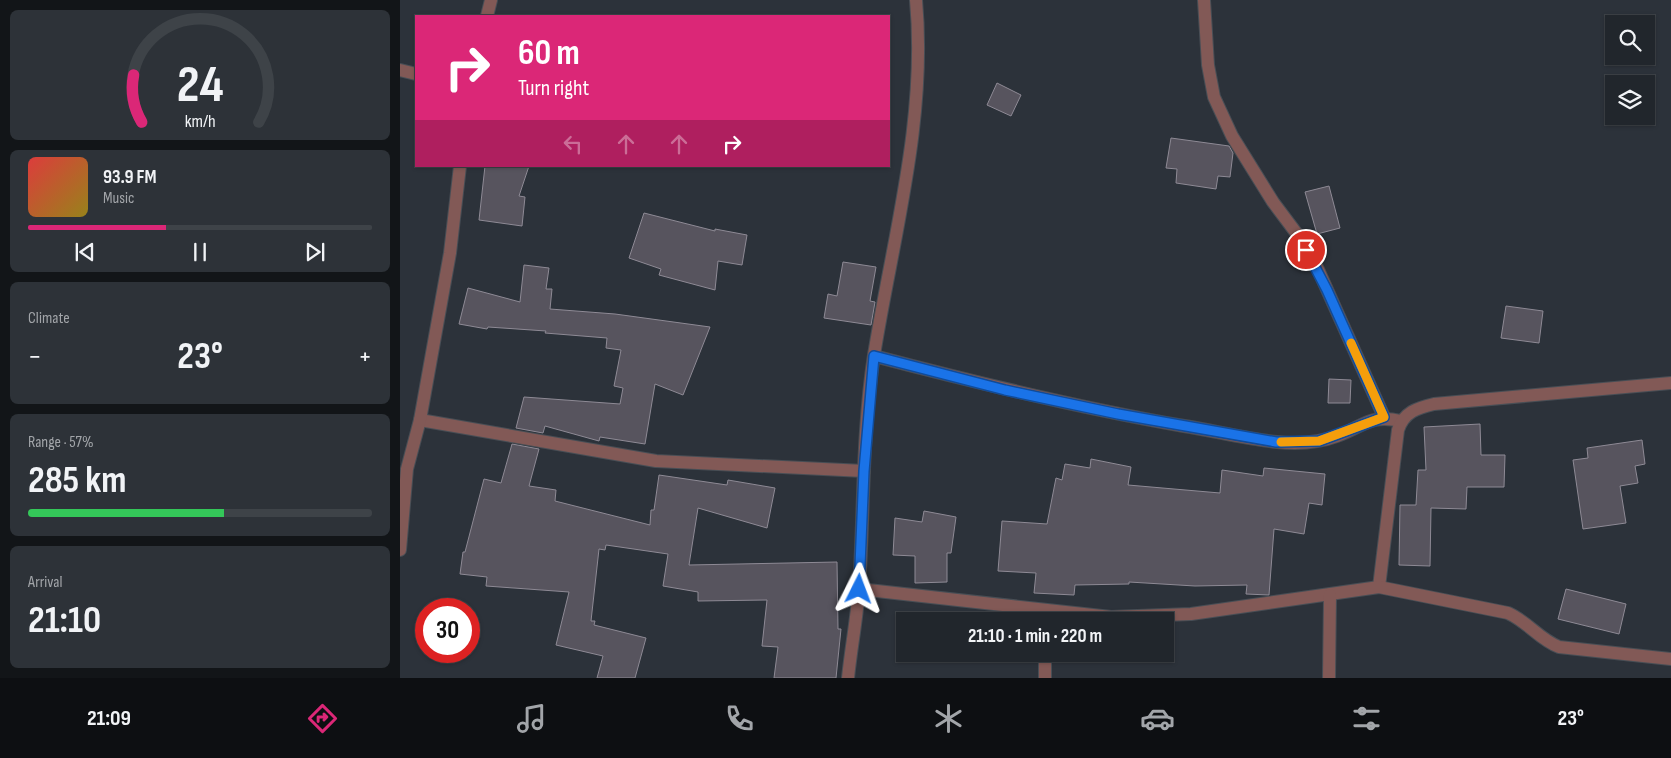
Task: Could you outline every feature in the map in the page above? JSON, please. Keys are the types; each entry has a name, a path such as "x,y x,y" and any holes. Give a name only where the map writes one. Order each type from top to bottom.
{"street":[{"path":"487,15 491,0"},
{"path":"848,678 859,589 864,471 874,356 908,169 918,89 916,0"},
{"path":"1204,0 1208,65 1214,97 1232,136 1273,202 1297,234 1316,265 1384,417"},
{"path":"400,70 415,74"},
{"path":"400,550 407,469 420,420 450,253 460,167"},
{"path":"874,356 1005,390 1118,414 1276,442 1319,441 1384,417 1401,421"},
{"path":"1379,588 1401,421 1418,407 1671,383"},
{"path":"420,420 656,461 864,471"},
{"path":"1174,615 1379,588 1508,613 1526,623 1537,636 1559,647 1671,659"},
{"path":"859,589 1017,612"},
{"path":"1329,678 1330,595"},
{"path":"1045,662 1045,678"}],"building":[{"path":"997,83 1021,95 1011,116 987,105"},
{"path":"1171,138 1229,146 1233,153 1230,177 1218,176 1216,189 1176,183 1177,169 1166,168"},
{"path":"485,167 529,167 519,196 525,197 522,226 479,220"},
{"path":"1329,186 1340,228 1317,234 1305,192"},
{"path":"644,213 715,231 715,229 747,235 742,265 718,261 715,290 659,275 661,269 629,258"},
{"path":"843,262 876,267 870,301 875,302 871,325 824,318 828,294 837,296"},
{"path":"524,265 549,268 546,289 552,289 550,309 615,314 710,327 683,395 655,384 645,444 600,437 599,441 545,426 543,433 516,428 524,397 620,404 623,388 614,386 621,350 606,348 607,338 545,333 546,331 488,327 487,329 459,324 468,288 520,302"},
{"path":"1506,306 1543,311 1539,343 1501,338"},
{"path":"1329,379 1351,380 1350,403 1328,403"},
{"path":"1480,424 1481,455 1505,455 1504,487 1467,487 1466,509 1431,508 1430,566 1399,565 1400,505 1416,505 1418,470 1426,470 1424,427"},
{"path":"1642,440 1645,464 1635,466 1638,483 1620,486 1626,523 1583,529 1573,460 1588,458 1587,448"},
{"path":"512,444 539,449 529,486 556,490 555,501 650,525 651,510 654,510 659,475 727,485 728,480 775,488 767,528 698,508 689,565 837,562 838,629 841,629 836,678 774,678 778,647 762,646 767,600 698,601 698,592 663,586 668,554 606,545 605,550 599,549 591,621 595,621 594,625 646,638 635,678 597,678 603,656 556,645 569,592 486,586 487,577 460,574 463,552 465,552 484,479 501,483"},
{"path":"1091,459 1131,467 1128,485 1220,493 1222,470 1263,476 1264,468 1325,474 1322,505 1309,503 1304,534 1274,529 1269,595 1246,594 1247,585 1195,586 1129,582 1129,584 1075,585 1074,595 1034,593 1036,573 998,571 1002,521 1047,524 1056,478 1062,480 1065,464 1090,468"},
{"path":"924,511 956,517 951,553 947,553 947,582 915,583 915,556 893,555 895,518 922,522"},
{"path":"1566,589 1626,604 1619,634 1558,619"}],"slow traffic":[{"path":"1281,442 1301,443 1319,441 1337,436 1371,420 1384,417 1351,343"}],"route":[{"path":"859,589 864,471 874,356 1005,390 1118,414 1276,442 1301,443 1319,441 1337,436 1371,420 1384,417 1316,265 1306,250"}]}
